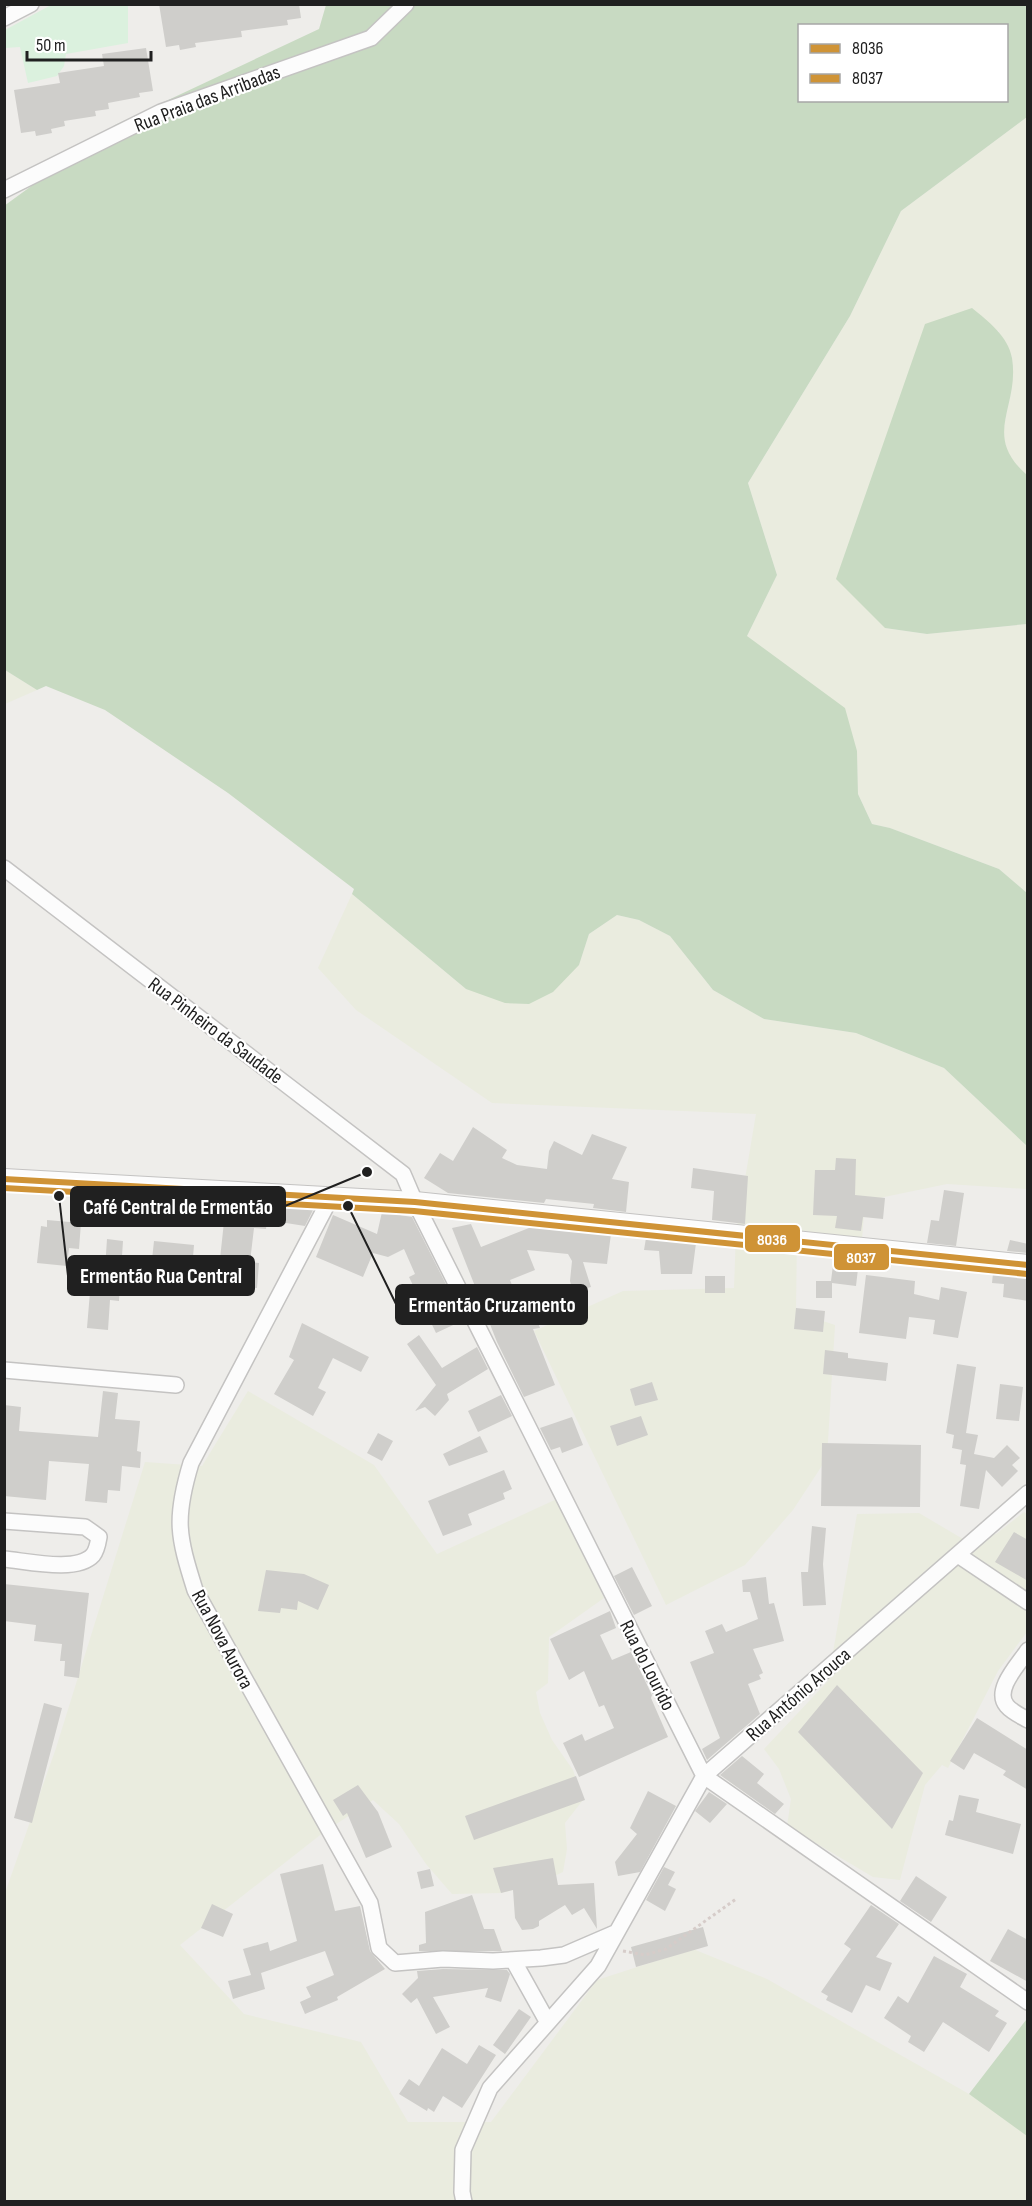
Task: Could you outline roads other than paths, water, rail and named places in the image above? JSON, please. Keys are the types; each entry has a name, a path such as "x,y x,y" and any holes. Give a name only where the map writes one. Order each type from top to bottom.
{"street":[{"path":"4,18 31,4"},
{"name":"Rua Praia das Arribadas","path":"4,190 161,112 371,38 406,4"},
{"name":"Rua Pinheiro da Saudade","path":"4,868 403,1174 414,1202"},
{"path":"4,1179 414,1202 1028,1265"},
{"name":"Rua Nova Aurora","path":"332,1197 191,1463 180,1499 180,1540 195,1590 370,1903 379,1948 395,1963 444,1959 513,1960 564,1955 615,1933"},
{"name":"Rua do Lourido","path":"414,1202 704,1776 1028,2001"},
{"path":"4,1370 176,1385"},
{"name":"Rua António Arouca","path":"464,2202 462,2192 463,2150 490,2088 598,1966 704,1776 1028,1493"},
{"path":"4,1521 86,1527 99,1537 95,1553 85,1562 72,1565 4,1558"},
{"path":"958,1555 1028,1602"},
{"path":"1028,1650 1004,1686 1003,1698 1008,1707 1028,1720"},
{"path":"513,1960 547,2021"}],"place":[{"name":"Café Central de Ermentão","path":"367,1172"},
{"name":"Ermentão Rua Central","path":"59,1196"},
{"name":"Ermentão Cruzamento","path":"348,1206"}]}
